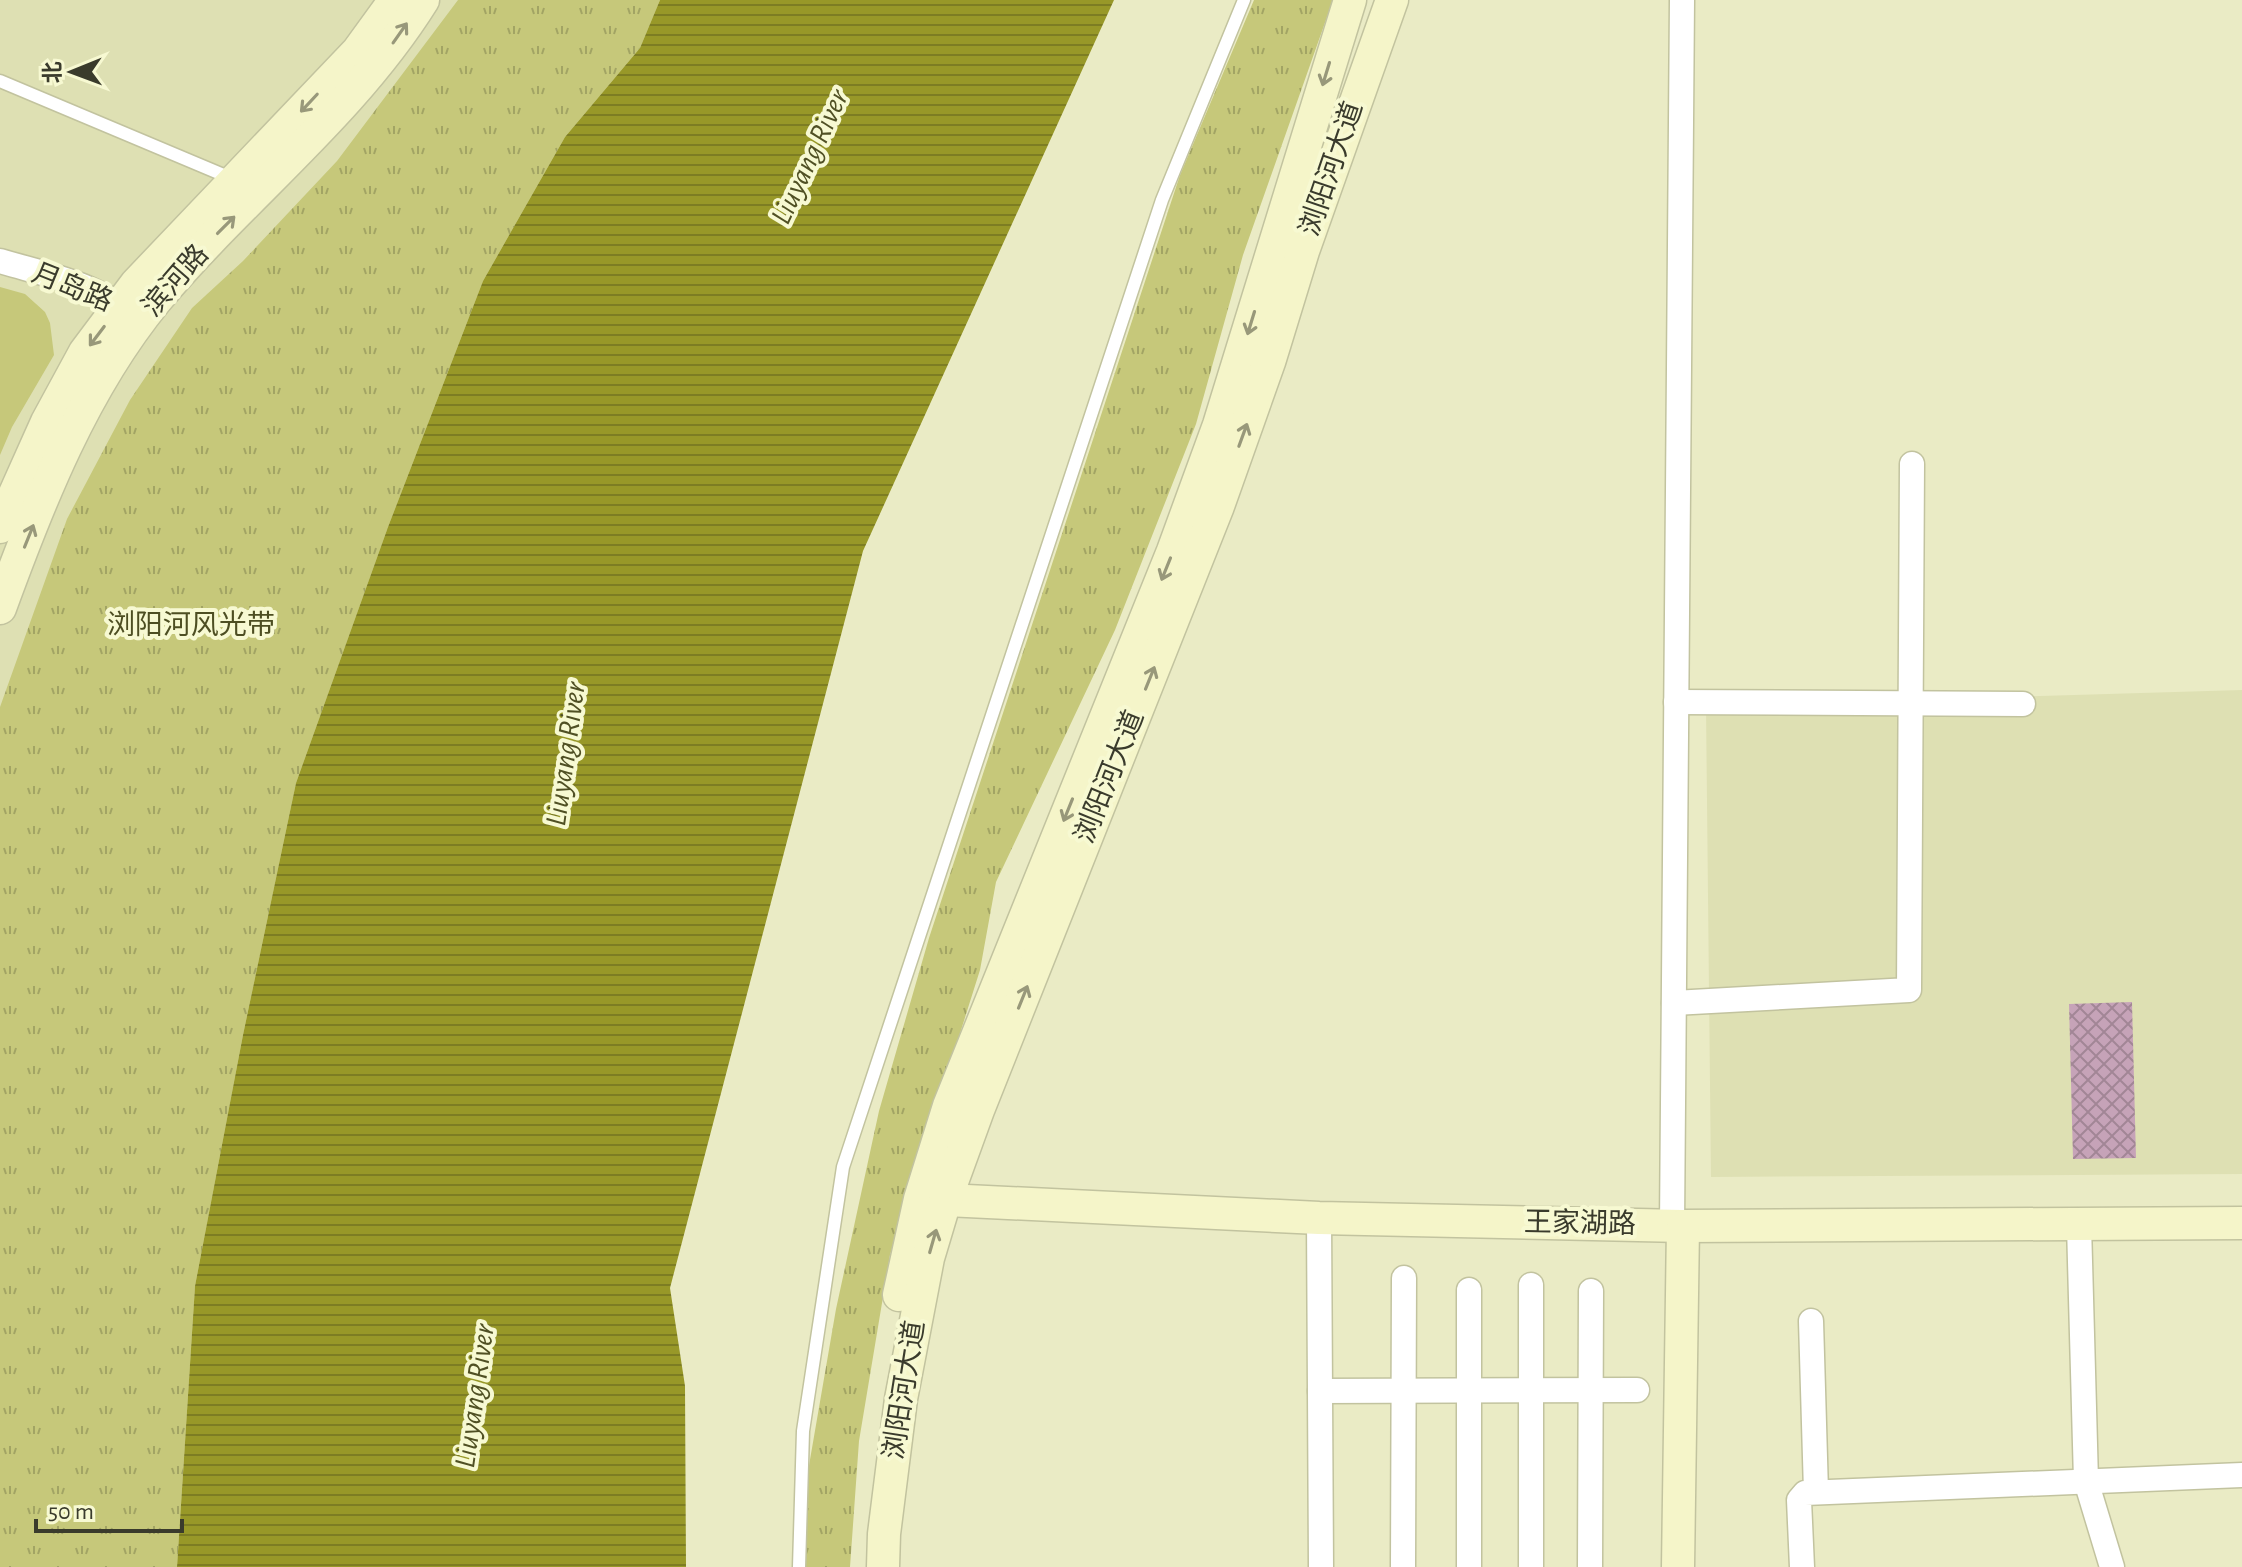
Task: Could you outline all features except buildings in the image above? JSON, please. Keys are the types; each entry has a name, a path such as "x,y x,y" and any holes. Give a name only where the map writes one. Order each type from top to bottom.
{"main road":[{"name":"滨河路","path":"0,608 55,470 130,315 136,284 358,51 395,0"},
{"name":"滨河路","path":"0,527 59,399 85,352 130,315 155,302 341,107 381,60 423,0"},
{"name":"浏阳河大道","path":"883,1567 884,1534 901,1399 928,1258 932,1200 949,1106 1173,551 1219,425 1350,0"},
{"name":"浏阳河大道","path":"863,1567 864,1532 880,1399 907,1252 978,1110 1218,506 1269,362 1303,251 1392,0"},
{"name":"王家湖路","path":"932,1200 1319,1218 1677,1226 2242,1223"},
{"path":"1677,1226 1678,1567"}],"street":[{"path":"1677,1226 1674,1003 1682,0"},
{"name":"月岛路","path":"0,261 79,286 130,315"},
{"path":"1674,1003 1909,990 1912,464"},
{"path":"1676,702 2023,704"},
{"path":"1319,1218 1321,1567"},
{"path":"2079,1225 2086,1481 2112,1567"},
{"path":"1403,1567 1404,1278"},
{"path":"1531,1285 1531,1567"},
{"path":"1469,1290 1469,1567"},
{"path":"1590,1567 1591,1291"},
{"path":"1811,1321 1816,1492"},
{"path":"1320,1391 1637,1390"},
{"path":"1802,1567 1799,1500 1805,1493 2242,1475"}],"lane":[{"path":"799,1567 803,1431 843,1167 1162,200 1244,0"},
{"path":"0,81 236,180"}],"shaded area":[{"name":"浏阳河风光带","path":"0,0 660,0 195,1286 177,1567 0,1567"},
{"path":"2242,690 2242,1174 1711,1177 1706,706"}],"green space":[{"name":"浏阳河风光带","path":"458,0 660,0 640,48 565,137 483,281 388,527 296,783 195,1286 177,1567 0,1567 0,707 67,519 130,400 192,308 243,261 337,161"},
{"path":"1254,0 1333,0 1243,255 1196,424 1115,630 996,882 980,970 890,1255 859,1441 850,1567 806,1567 807,1477 836,1309 879,1111 929,938 1180,175"},
{"path":"0,287 25,294 45,312 50,323 54,355 12,427 0,455"}],"water":[{"name":"Liuyang River","path":"660,0 1114,0 863,551 670,1288 685,1386 686,1567 177,1567 195,1286 296,783 388,527 483,281 565,137 640,48"}]}
